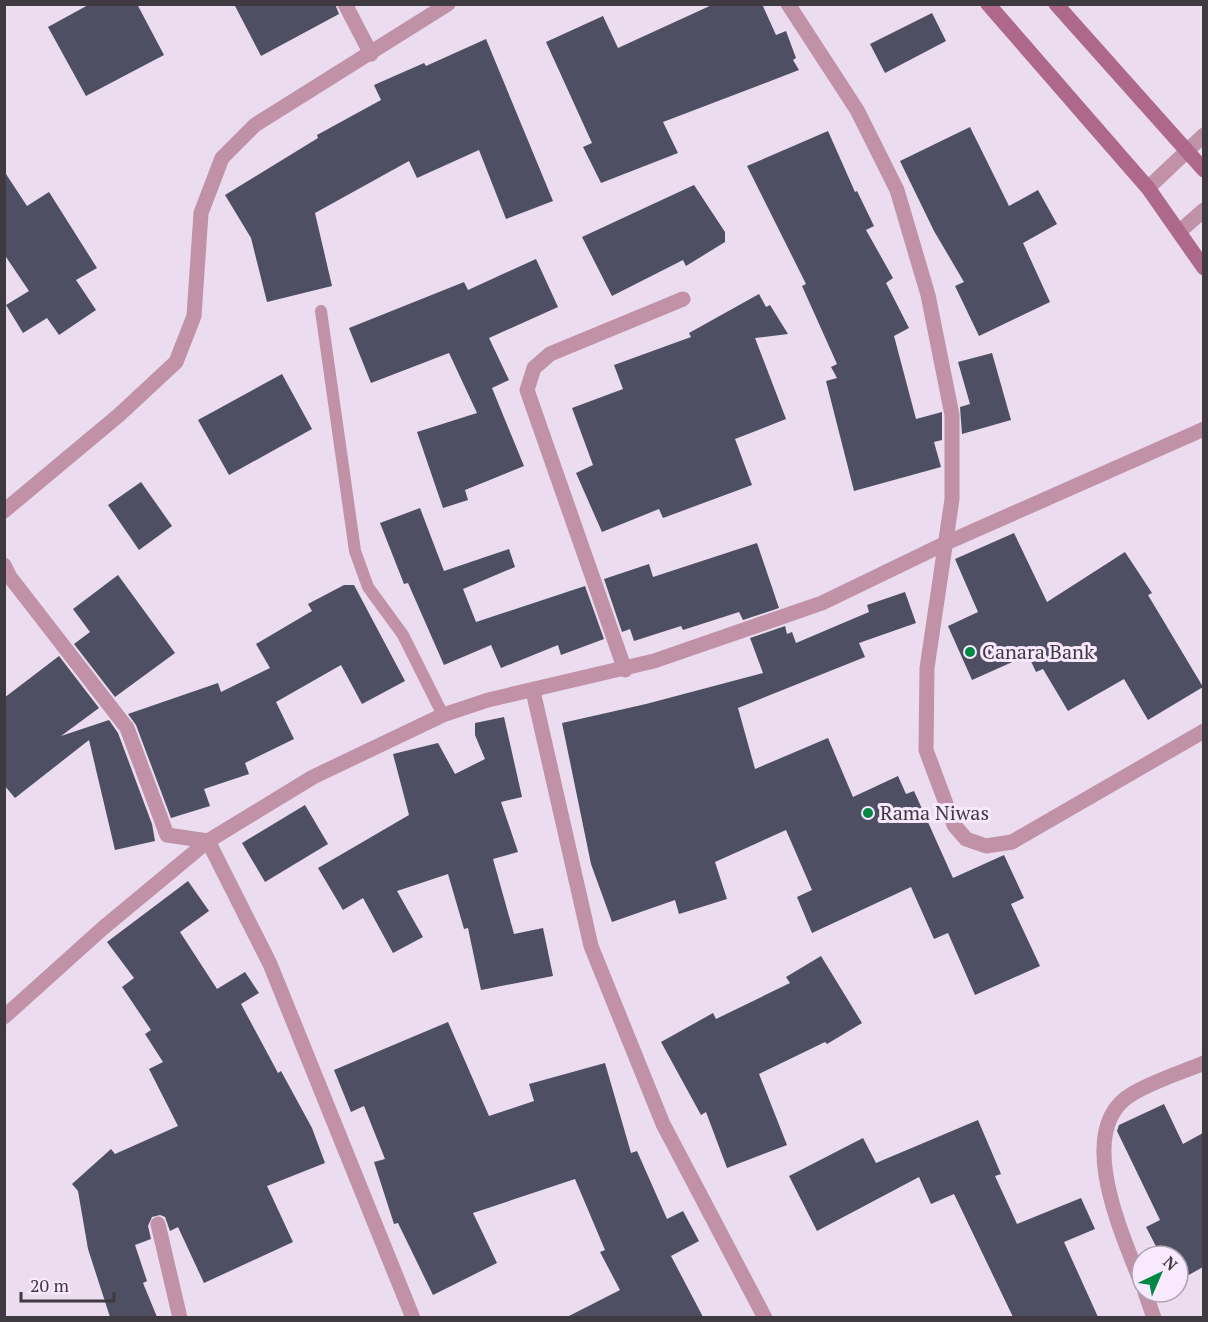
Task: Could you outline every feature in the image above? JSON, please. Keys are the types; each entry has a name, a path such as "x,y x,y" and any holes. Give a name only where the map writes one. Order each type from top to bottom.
{"main road":[{"path":"987,4 1148,188 1180,231 1203,268"},
{"path":"1056,4 1189,150 1203,170"}],"street":[{"path":"345,4 372,54"},
{"path":"4,511 119,415 176,362 194,316 201,213 222,158 255,125 372,54 448,4"},
{"path":"788,4 857,110 897,190 928,295 952,415 952,499 927,668 926,750 954,825 966,839 986,846 1012,842 1203,731"},
{"path":"1148,188 1203,135"},
{"path":"1180,231 1203,210"},
{"path":"625,670 527,390 534,368 550,354 683,299"},
{"path":"4,1017 103,928 208,841 313,777 443,715 488,700 625,670 822,603 944,544 1203,429"},
{"path":"4,565 10,577 127,728 167,835 208,841"},
{"path":"533,691 591,946 663,1124 765,1317"},
{"path":"208,841 270,964 413,1317"},
{"path":"1130,1253 1112,1206 1103,1143 1111,1115 1130,1094 1203,1063"},
{"path":"158,1224 180,1317"}],"lane":[{"path":"321,311 356,551 368,587 403,635 443,715"}],"building":[{"path":"90,4 137,4 164,55 86,96 48,27"},
{"path":"234,4 335,4 339,14 261,56"},
{"path":"714,4 762,4 776,35 786,31 796,58 793,60 799,70 663,122 678,153 601,183 583,147 592,143 546,42 603,16 618,48"},
{"path":"932,13 946,41 885,73 870,44"},
{"path":"486,39 553,201 506,219 479,150 417,178 409,161 315,213 332,286 267,302 251,238 225,195 318,138 317,135 381,100 374,85 424,63 426,66"},
{"path":"970,127 1009,206 1038,190 1057,224 1023,243 1050,302 979,336 955,286 964,282 934,231 900,161"},
{"path":"828,131 855,192 857,191 874,226 866,230 893,278 886,283 909,328 894,336 916,419 942,412 942,440 934,442 941,467 854,491 826,381 837,378 831,367 837,364 802,286 806,284 747,166"},
{"path":"4,171 27,206 49,192 97,268 76,280 96,310 59,335 47,318 23,333 6,305 29,291 4,254"},
{"path":"694,185 725,232 725,242 686,266 683,260 612,296 582,237"},
{"path":"536,259 558,307 489,338 509,380 492,388 524,466 465,490 468,500 443,508 417,432 477,413 449,353 371,383 349,328 464,282 468,290"},
{"path":"759,294 766,307 770,305 788,334 755,338 786,419 735,439 752,485 663,518 659,509 602,532 576,473 593,465 572,408 623,389 614,365 691,337 689,333"},
{"path":"992,353 1011,420 962,434 960,407 970,404 958,362"},
{"path":"282,374 312,429 229,475 198,420"},
{"path":"141,482 172,526 139,550 108,505"},
{"path":"420,508 444,571 509,549 515,567 463,589 476,622 585,586 604,639 561,655 558,645 501,668 491,645 444,665 408,583 404,584 380,523"},
{"path":"1014,533 1047,602 1125,552 1152,593 1148,595 1203,687 1148,720 1124,679 1068,711 1043,669 1036,672 1028,655 972,680 948,626 978,612 955,559"},
{"path":"757,543 779,608 743,620 739,612 683,630 681,626 634,641 630,629 622,632 604,579 649,564 653,577"},
{"path":"118,575 175,653 115,697 74,644 90,632 73,609"},
{"path":"344,585 354,585 405,681 362,704 341,665 276,702 294,739 245,763 249,774 204,789 210,806 171,818 136,725 128,714 218,683 221,692 270,668 256,644 312,611 308,604"},
{"path":"905,592 916,623 859,643 865,657 738,708 755,769 828,738 853,797 898,776 906,794 914,791 953,878 1004,855 1024,898 1011,904 1040,966 975,995 948,933 934,939 911,887 812,933 797,897 812,890 786,830 715,862 727,899 679,914 675,900 612,922 591,864 562,723 646,704 763,673 750,638 785,626 787,634 792,632 796,643 869,612 867,605"},
{"path":"59,656 99,708 61,736 109,720 118,733 152,824 155,841 115,850 89,740 15,798 4,785 4,698"},
{"path":"504,717 522,797 501,802 518,852 493,859 514,934 543,928 553,976 481,990 468,928 464,929 448,874 397,891 423,937 393,953 363,898 343,910 318,868 409,815 393,754 438,743 455,774 485,759 475,735 475,723"},
{"path":"305,805 328,844 265,882 242,843"},
{"path":"188,881 209,911 180,932 217,989 245,972 259,993 241,1004 278,1073 281,1071 312,1128 325,1163 267,1186 293,1242 204,1283 178,1227 170,1231 165,1217 160,1215 152,1217 148,1226 151,1239 135,1245 147,1281 143,1283 157,1317 110,1317 88,1249 78,1191 72,1184 111,1149 115,1154 178,1126 149,1069 163,1062 145,1034 151,1030 122,987 134,978 107,942"},
{"path":"821,956 862,1023 827,1044 825,1042 759,1074 787,1145 727,1168 706,1112 701,1115 661,1042 713,1013 716,1019 790,983 786,977"},
{"path":"448,1022 489,1116 534,1101 529,1084 605,1063 631,1153 637,1151 667,1219 683,1211 699,1241 671,1256 703,1317 567,1317 620,1290 600,1252 605,1250 575,1179 473,1213 497,1263 433,1295 398,1223 394,1224 374,1162 385,1159 364,1106 351,1112 334,1070"},
{"path":"1164,1104 1183,1144 1203,1133 1203,1267 1190,1274 1190,1244 1155,1244 1146,1227 1160,1220 1117,1131 1119,1125"},
{"path":"978,1120 1001,1174 995,1176 1017,1224 1081,1198 1095,1229 1064,1242 1098,1317 1013,1317 954,1194 931,1204 919,1177 817,1231 789,1176 863,1138 876,1163"}],"place":[{"name":"Canara Bank","path":"970,652"},
{"name":"Rama Niwas","path":"868,813"}]}
